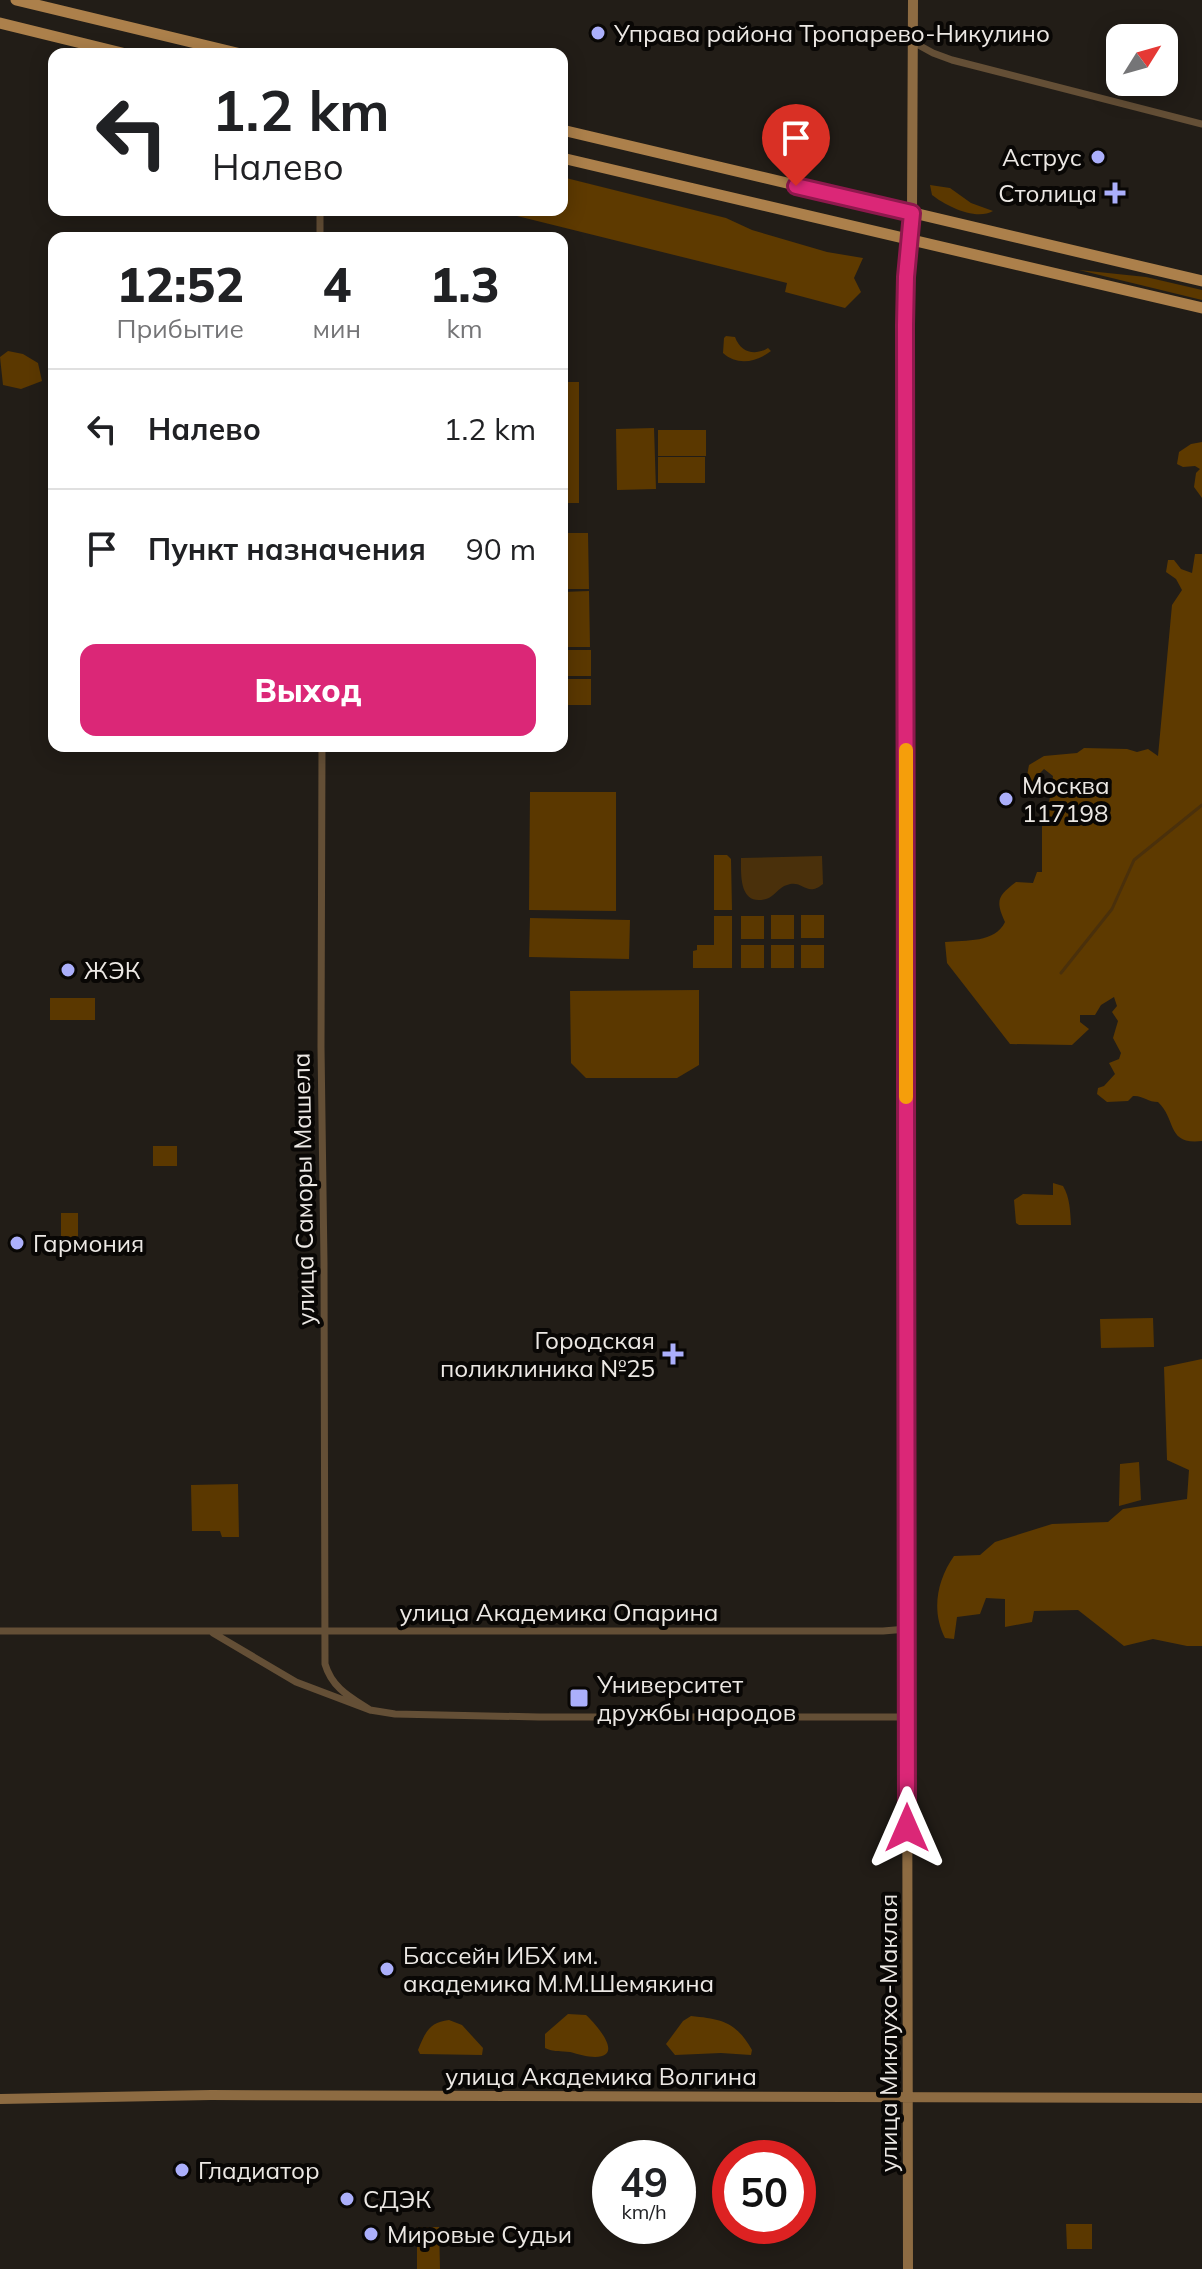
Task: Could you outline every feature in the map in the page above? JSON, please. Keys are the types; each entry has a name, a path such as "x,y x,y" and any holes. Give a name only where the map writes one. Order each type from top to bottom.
{"main road":[{"path":"16,0 216,48"},
{"path":"37,0 50,9"},
{"name":"улица Миклухо-Маклая","path":"908,2269 905,325 912,213 913,0"},
{"path":"0,23 102,48"},
{"path":"568,131 1202,281"},
{"path":"568,159 1202,308"},
{"name":"улица Академика Волгина","path":"0,2099 208,2095 1202,2098"}],"street":[{"path":"913,42 933,53 964,63 1202,124"},
{"name":"улица Саморы Машела","path":"322,752 325,1664 336,1686 370,1710"},
{"name":"улица Академика Опарина","path":"0,1631 907,1629"},
{"path":"211,1632 296,1682 370,1710 395,1714 908,1717"}],"shaded area":[{"path":"568,178 726,218 752,230 827,252 863,258 854,278 861,292 845,308 785,292 787,283 517,216 568,216"},
{"path":"930,185 950,188 971,203 993,211 978,214 953,208 932,195"},
{"path":"1079,270 1146,277 1202,290 1202,300"},
{"path":"726,336 735,337 741,347 749,352 768,348 771,351 753,360 734,360 723,353"},
{"path":"8,351 23,354 38,363 42,381 21,389 3,385 0,357"},
{"path":"568,382 579,382 579,503 568,503"},
{"path":"654,428 656,489 617,490 616,429"},
{"path":"658,430 706,430 706,456 658,456"},
{"path":"1202,442 1202,498 1194,487 1196,473 1200,469 1177,464 1179,452 1191,444"},
{"path":"658,457 705,457 705,483 658,483"},
{"path":"568,533 588,533 589,589 568,589"},
{"path":"1195,554 1202,554 1202,1141 1191,1141 1177,1135 1158,1102 1133,1096 1128,1101 1107,1102 1097,1094 1098,1088 1115,1074 1109,1063 1119,1059 1121,1053 1113,1038 1118,1021 1112,1012 1117,1006 1114,997 1101,1005 1095,1015 1080,1015 1080,1022 1089,1029 1072,1045 1010,1044 947,963 945,942 979,939 994,934 1005,922 999,903 1005,891 1016,882 1033,883 1037,872 1042,872 1042,812 1048,810 1053,776 1044,769 1036,785 1030,786 1026,781 1029,765 1044,756 1077,753 1084,748 1137,752 1148,749 1158,756 1172,605 1182,590 1176,579 1166,572 1168,560 1174,560 1181,569 1192,573"},
{"path":"589,591 590,647 568,647 568,592"},
{"path":"568,650 591,650 591,676 568,676"},
{"path":"568,679 591,679 591,705 568,705"},
{"path":"530,792 616,792 616,911 529,910"},
{"path":"714,855 727,855 731,859 732,910 714,910"},
{"path":"822,856 823,884 817,888 808,889 792,884 784,886 769,898 757,900 746,894 743,888 741,858"},
{"path":"771,915 794,915 794,939 771,939"},
{"path":"801,915 824,915 824,938 801,938"},
{"path":"714,916 732,916 732,968 693,968 693,951 697,950 697,945 714,945"},
{"path":"741,916 764,916 764,939 741,939"},
{"path":"530,918 630,920 629,959 529,957"},
{"path":"741,945 764,945 764,968 741,968"},
{"path":"771,945 794,945 794,968 771,968"},
{"path":"801,945 824,945 824,968 801,968"},
{"path":"699,990 699,1065 677,1078 586,1078 571,1063 570,991"},
{"path":"50,998 95,998 95,1020 50,1020"},
{"path":"153,1146 177,1146 177,1166 153,1166"},
{"path":"1053,1183 1063,1186 1071,1225 1016,1223 1014,1200 1023,1194 1053,1195"},
{"path":"61,1213 78,1213 78,1243 61,1243"},
{"path":"1153,1318 1154,1347 1101,1348 1100,1319"},
{"path":"1202,1359 1202,1646 1153,1639 1124,1646 1078,1610 1034,1611 1032,1622 1005,1627 1005,1599 986,1598 980,1614 957,1617 954,1639 945,1638 938,1617 938,1596 943,1575 954,1556 980,1555 995,1542 1052,1524 1108,1522 1123,1509 1187,1499 1189,1470 1167,1460 1164,1367"},
{"path":"1139,1462 1141,1500 1119,1506 1120,1464"},
{"path":"238,1484 239,1537 222,1537 220,1531 192,1531 191,1485"},
{"path":"568,2014 586,2015 595,2025 608,2046 604,2055 595,2057 545,2048 545,2034"},
{"path":"691,2016 720,2021 734,2028 752,2050 751,2055 675,2055 666,2044 683,2021"},
{"path":"449,2020 462,2025 483,2048 482,2055 420,2054 418,2050 429,2029"},
{"path":"1066,2224 1092,2224 1092,2249 1067,2249"},
{"path":"417,2227 439,2227 440,2269 417,2269"}],"waterway":[{"path":"1061,973 1112,909 1134,860 1202,805"}],"slow traffic":[{"path":"906,750 906,1097"}],"place":[{"name":"Управа района Тропарево-Никулино","path":"598,33"},
{"name":"Аструс","path":"1098,157"},
{"name":"Столица","path":"1115,193"},
{"name":"Москва 117198","path":"1006,799"},
{"name":"ЖЭК","path":"68,970"},
{"name":"Гармония","path":"17,1243"},
{"name":"Городская поликлиника №25","path":"673,1354"},
{"name":"Университет дружбы народов","path":"579,1698"},
{"name":"Бассейн ИБХ им. академика М.М.Шемякина","path":"387,1969"},
{"name":"Гладиатор","path":"182,2170"},
{"name":"СДЭК","path":"347,2199"},
{"name":"Мировые Судьи","path":"371,2234"}],"route":[{"path":"796,186 912,213 905,325 907,1828"}]}
